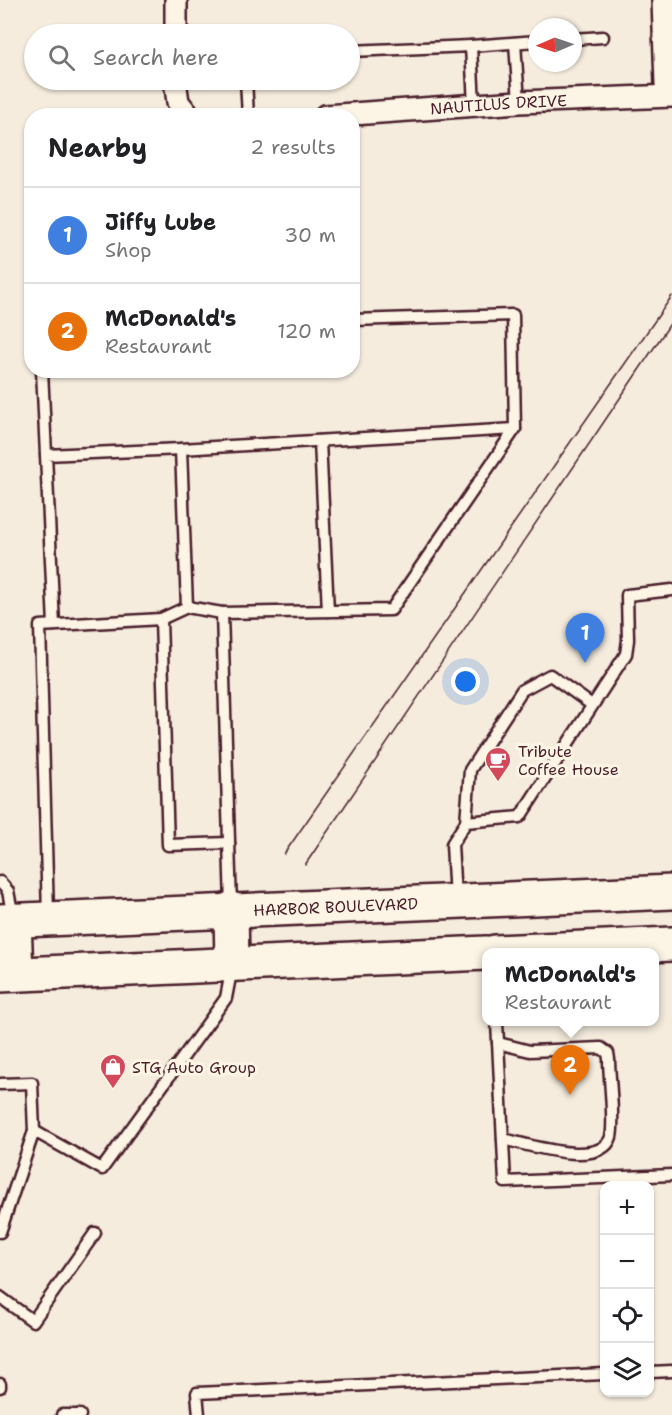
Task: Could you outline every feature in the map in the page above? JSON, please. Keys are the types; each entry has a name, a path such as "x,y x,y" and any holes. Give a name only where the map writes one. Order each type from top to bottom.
{"main road":[{"path":"669,0 672,84"},
{"name":"HARBOR BOULEVARD","path":"7,920 672,892"},
{"path":"231,909 232,964"},
{"path":"7,920 8,974 482,953"},
{"path":"584,948 672,944"}],"street":[{"path":"176,0 176,24"},
{"path":"176,90 178,102 183,108"},
{"name":"NAUTILUS DRIVE","path":"360,113 519,102 672,96"}],"lane":[{"path":"582,38 603,37"},
{"path":"360,51 528,42"},
{"path":"515,43 519,102"},
{"path":"471,46 474,105"},
{"path":"247,90 248,108"},
{"path":"48,918 40,626 161,620 187,607 222,613 391,610 516,429 513,315 360,320"},
{"path":"42,378 54,625"},
{"path":"46,455 516,429"},
{"path":"320,441 328,611"},
{"path":"181,449 187,607"},
{"path":"466,822 519,817 626,654 627,595 672,590"},
{"path":"222,613 231,909"},
{"path":"161,620 168,845 229,843"},
{"path":"455,900 452,844 466,822 470,770 522,690 550,675 592,705"},
{"path":"0,882 8,891 7,920"},
{"path":"34,1131 102,1169 226,998 232,964"},
{"path":"497,1026 506,1182 672,1175"},
{"path":"498,1043 530,1051 601,1048 608,1053 609,1070 612,1134 605,1147 594,1152 579,1154 503,1139"},
{"path":"0,1084 32,1083 34,1131 0,1232"},
{"path":"0,1297 33,1321 95,1233"},
{"path":"654,1372 672,1371"},
{"path":"199,1415 197,1393 600,1374"},
{"path":"62,1415 80,1415"}],"tram line":[{"path":"284,854 672,296"},
{"path":"305,865 672,321"}],"place":[{"name":"Jiffy Lube","path":"585,663"},
{"name":"Tribute Coffee House","path":"498,783"},
{"name":"STG Auto Group","path":"113,1090"},
{"name":"McDonald's","path":"570,1095"}]}
